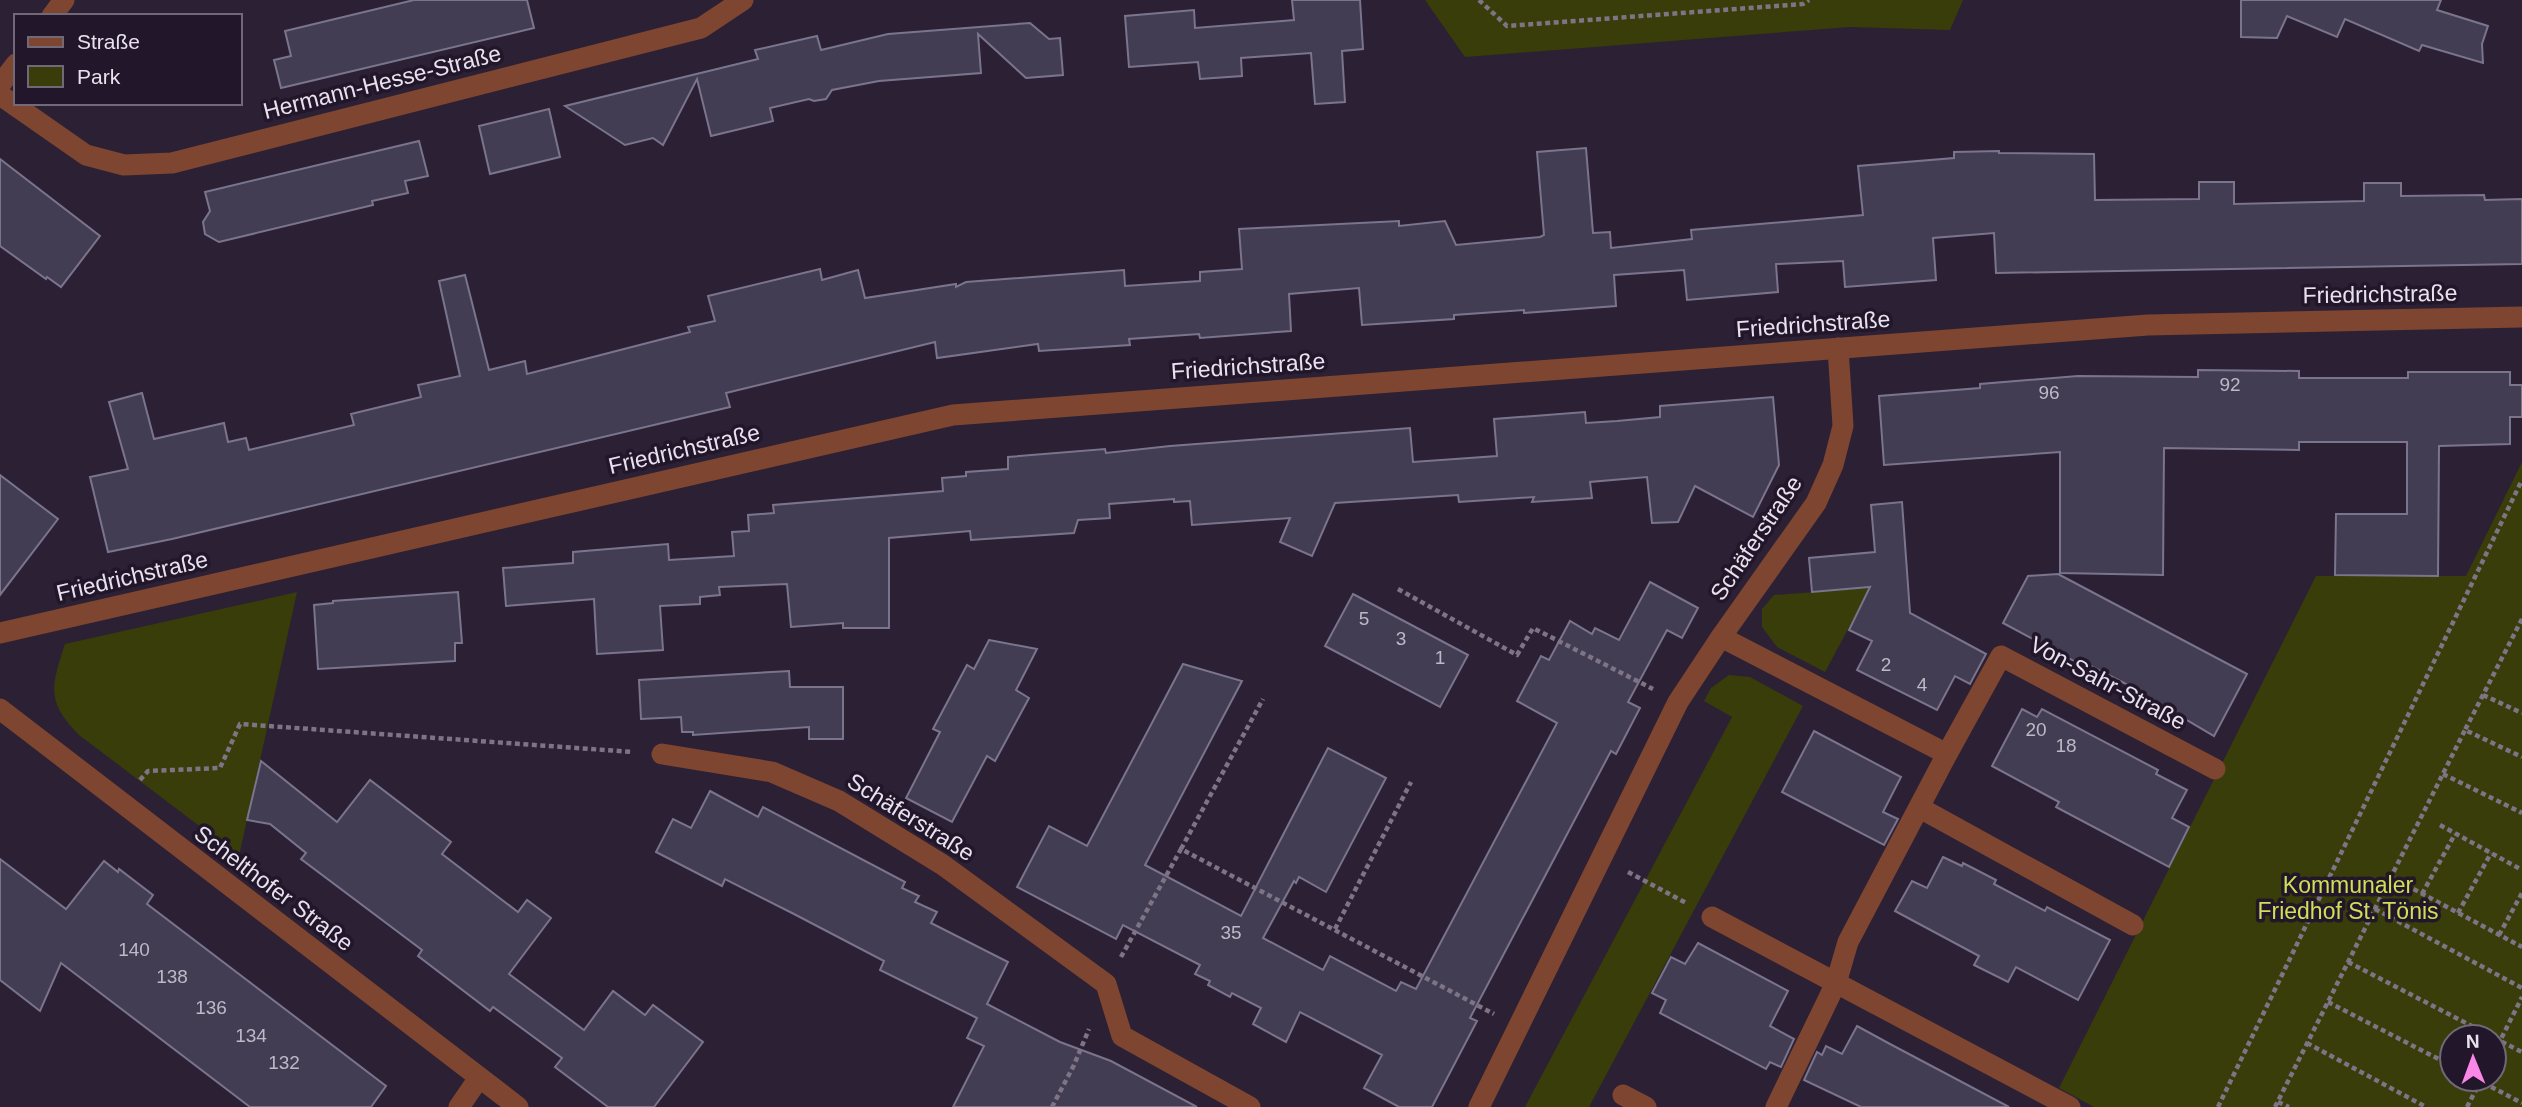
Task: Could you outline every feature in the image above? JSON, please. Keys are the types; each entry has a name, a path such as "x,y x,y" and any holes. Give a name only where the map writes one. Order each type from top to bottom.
{"street":[{"name":"Hermann-Hesse-Straße","path":"14,105 86,155 124,165 172,163 701,28 743,0"},
{"path":"0,85 14,67"},
{"name":"Friedrichstraße","path":"0,633 953,415 2148,325 2522,317"},
{"name":"Schäferstraße","path":"1479,1107 1678,702 1816,503 1833,465 1843,426 1838,348"},
{"path":"1721,637 1947,754"},
{"name":"Von-Sahr-Straße","path":"1776,1107 1836,983 1848,943 2001,656 2215,769"},
{"name":"Schelthofer Straße","path":"0,709 518,1107"},
{"name":"Schäferstraße","path":"662,754 772,772 839,800 943,865 1107,984"},
{"path":"1920,808 2133,925"},
{"path":"1712,917 2070,1107"},
{"path":"1107,984 1122,1036 1250,1107"},
{"path":"458,1107 479,1078"},
{"path":"1623,1095 1646,1107"}],"path":[{"path":"1479,0 1507,26 1803,4 1809,0"},
{"path":"2218,1107 2522,480"},
{"path":"1398,589 1517,655 1533,628 1678,702"},
{"path":"2288,1107 2276,1104 2522,619"},
{"path":"2483,695 2522,713"},
{"path":"1052,1107 1074,1065 1107,984 1263,699"},
{"path":"119,802 148,771 220,768 240,723 662,754"},
{"path":"2465,730 2522,757"},
{"path":"2443,774 2522,813"},
{"path":"1335,929 1410,782"},
{"path":"2440,825 2522,870"},
{"path":"2422,894 2455,834"},
{"path":"1181,849 1520,1027"},
{"path":"2458,913 2491,853"},
{"path":"1603,859 1712,917"},
{"path":"2391,877 2522,947"},
{"path":"2500,935 2522,893"},
{"path":"2375,909 2522,988"},
{"path":"2348,962 2466,1023"},
{"path":"2508,1025 2522,997"},
{"path":"2328,1002 2438,1059"},
{"path":"2307,1043 2426,1107"},
{"path":"2503,1093 2522,1103"}],"green space":[{"path":"1425,0 1963,0 1950,30 1850,27 1465,57"},
{"name":"Kommunaler Friedhof St. Tönis","path":"2522,462 2522,1107 2094,1107 2059,1088 2316,576 2466,576"},
{"path":"1870,588 1825,672 1777,647 1762,627 1762,609 1774,595"},
{"path":"297,592 239,856 79,735 56,703 54,693 57,672 65,644"},
{"path":"1729,675 1750,677 1803,706 1589,1107 1525,1107 1732,717 1704,701 1711,688"}],"building":[{"path":"414,0 527,0 534,28 281,88 274,60 291,56 285,31"},
{"path":"1292,0 1360,0 1363,49 1342,51 1345,102 1315,104 1311,53 1241,58 1242,76 1200,79 1198,62 1129,67 1125,16 1194,10 1195,28 1294,20"},
{"path":"2241,0 2441,0 2437,10 2488,26 2482,44 2483,63 2422,45 2419,51 2345,19 2337,37 2287,16 2277,38 2241,37"},
{"path":"1030,23 1049,39 1060,38 1063,75 1026,78 978,34 981,73 879,81 832,90 826,99 809,99 770,108 773,121 711,136 697,79 663,145 653,138 625,145 565,106 758,59 755,50 817,36 821,50 888,34"},
{"path":"549,109 560,157 490,174 479,126"},
{"path":"419,141 428,176 405,181 408,193 372,201 373,205 219,242 205,234 203,222 210,211 205,192"},
{"path":"1586,148 1593,233 1610,232 1611,248 1692,239 1691,230 1863,215 1858,166 1954,158 1954,152 1999,151 2094,154 2095,200 2199,199 2199,182 2234,182 2234,204 2364,201 2364,183 2401,183 2401,196 2484,195 2485,200 2522,199 2522,264 1996,273 1994,233 1933,238 1936,280 1845,287 1843,261 1776,264 1778,292 1687,300 1684,270 1614,275 1616,306 1454,315 1454,319 1362,325 1359,288 1289,294 1291,331 1200,338 1199,334 1129,339 1130,345 1039,351 1038,344 937,358 935,342 726,393 730,407 108,552 90,477 128,469 109,402 142,393 154,439 224,423 228,442 246,438 249,450 354,425 351,414 421,397 418,385 460,376 439,281 465,275 489,370 525,361 527,374 690,332 688,327 715,321 708,296 820,269 822,280 858,270 865,298 956,284 956,287 966,282 1124,270 1125,286 1200,281 1200,272 1242,269 1239,229 1399,221 1399,226 1445,221 1456,245 1540,237 1544,235 1537,152"},
{"path":"0,159 100,236 61,287 0,246"},
{"path":"2198,370 2299,371 2299,378 2408,378 2408,372 2510,372 2510,385 2522,385 2522,417 2510,417 2510,444 2439,446 2438,576 2335,575 2336,514 2407,514 2407,442 2299,442 2299,450 2164,448 2163,575 2060,573 2060,452 1884,465 1879,396 1980,388 1980,384 2078,376 2198,377"},
{"path":"1773,397 1779,465 1753,517 1695,486 1678,522 1652,523 1647,477 1590,482 1592,498 1532,502 1534,497 1459,502 1458,495 1335,503 1312,556 1280,542 1290,518 1192,525 1190,501 1174,502 1174,499 1109,504 1110,518 1078,520 1074,533 971,540 970,531 889,538 889,628 843,628 843,623 791,627 787,584 719,587 720,595 700,597 700,604 660,606 663,650 597,654 594,599 506,606 503,568 573,563 573,552 668,544 669,560 734,556 732,532 749,531 748,515 774,513 773,505 943,491 942,478 966,476 966,472 1008,469 1008,457 1105,449 1106,453 1410,428 1413,462 1497,456 1494,419 1585,412 1586,423 1617,421 1660,417 1660,406"},
{"path":"0,475 58,519 0,595"},
{"path":"1902,502 1910,613 1986,654 1970,684 1955,676 1937,710 1857,670 1872,641 1849,630 1870,587 1812,592 1809,558 1875,552 1871,505"},
{"path":"2058,574 2247,674 2214,736 2124,683 2085,663 2083,666 2003,623 2028,576"},
{"path":"1650,582 1698,608 1682,638 1667,630 1628,702 1640,708 1616,754 1611,751 1470,1018 1477,1021 1432,1107 1399,1107 1364,1088 1382,1055 1300,1012 1286,1042 1253,1024 1261,1008 1232,993 1230,997 1208,985 1210,981 1195,974 1200,965 1123,925 1116,939 1017,887 1049,826 1087,846 1183,664 1242,681 1145,865 1241,916 1328,748 1386,778 1326,892 1299,877 1296,883 1294,881 1263,938 1323,970 1330,956 1396,991 1401,982 1416,989 1557,723 1517,701 1541,656 1549,660 1570,621 1592,634 1595,628 1619,640"},
{"path":"458,592 462,643 455,643 455,661 318,669 314,605 333,601"},
{"path":"1353,594 1468,655 1440,707 1325,646"},
{"path":"989,640 1037,649 1016,690 1029,698 995,761 987,756 952,822 906,798 940,732 933,729 967,665 974,669"},
{"path":"789,671 790,687 843,687 843,739 809,739 809,727 693,735 693,732 682,732 681,717 641,719 639,680"},
{"path":"2022,709 2037,717 2042,709 2158,770 2156,774 2187,790 2172,818 2189,827 2169,867 2056,807 2059,802 1992,766"},
{"path":"1814,731 1901,777 1883,812 1898,819 1884,845 1782,792"},
{"path":"261,761 337,822 370,780 451,842 442,854 518,912 527,900 551,918 509,974 584,1030 613,991 645,1015 653,1005 703,1042 654,1107 608,1107 555,1067 562,1058 493,1007 490,1011 418,956 422,950 301,859 306,853 270,824 247,820"},
{"path":"710,791 758,817 763,807 905,882 902,888 919,896 915,902 937,912 931,923 1008,962 987,1004 1060,1042 1111,1061 1197,1107 953,1107 984,1046 967,1038 977,1018 880,970 884,961 794,914 725,879 722,886 656,852 673,819 691,828"},
{"path":"1943,857 1962,866 1963,863 1996,880 1994,884 2045,911 2047,907 2110,940 2078,1000 2016,967 2008,982 1974,965 1979,956 1895,911 1912,881 1927,888"},
{"path":"0,859 66,909 104,861 118,872 119,869 153,895 147,904 386,1086 371,1107 250,1107 61,963 40,1011 0,980"},
{"path":"1698,943 1788,991 1770,1026 1794,1039 1781,1067 1770,1062 1766,1069 1660,1013 1666,1000 1652,993 1671,957 1685,964"},
{"path":"1857,1026 2009,1107 1861,1107 1804,1080 1817,1052 1822,1055 1826,1046 1842,1054"}]}
